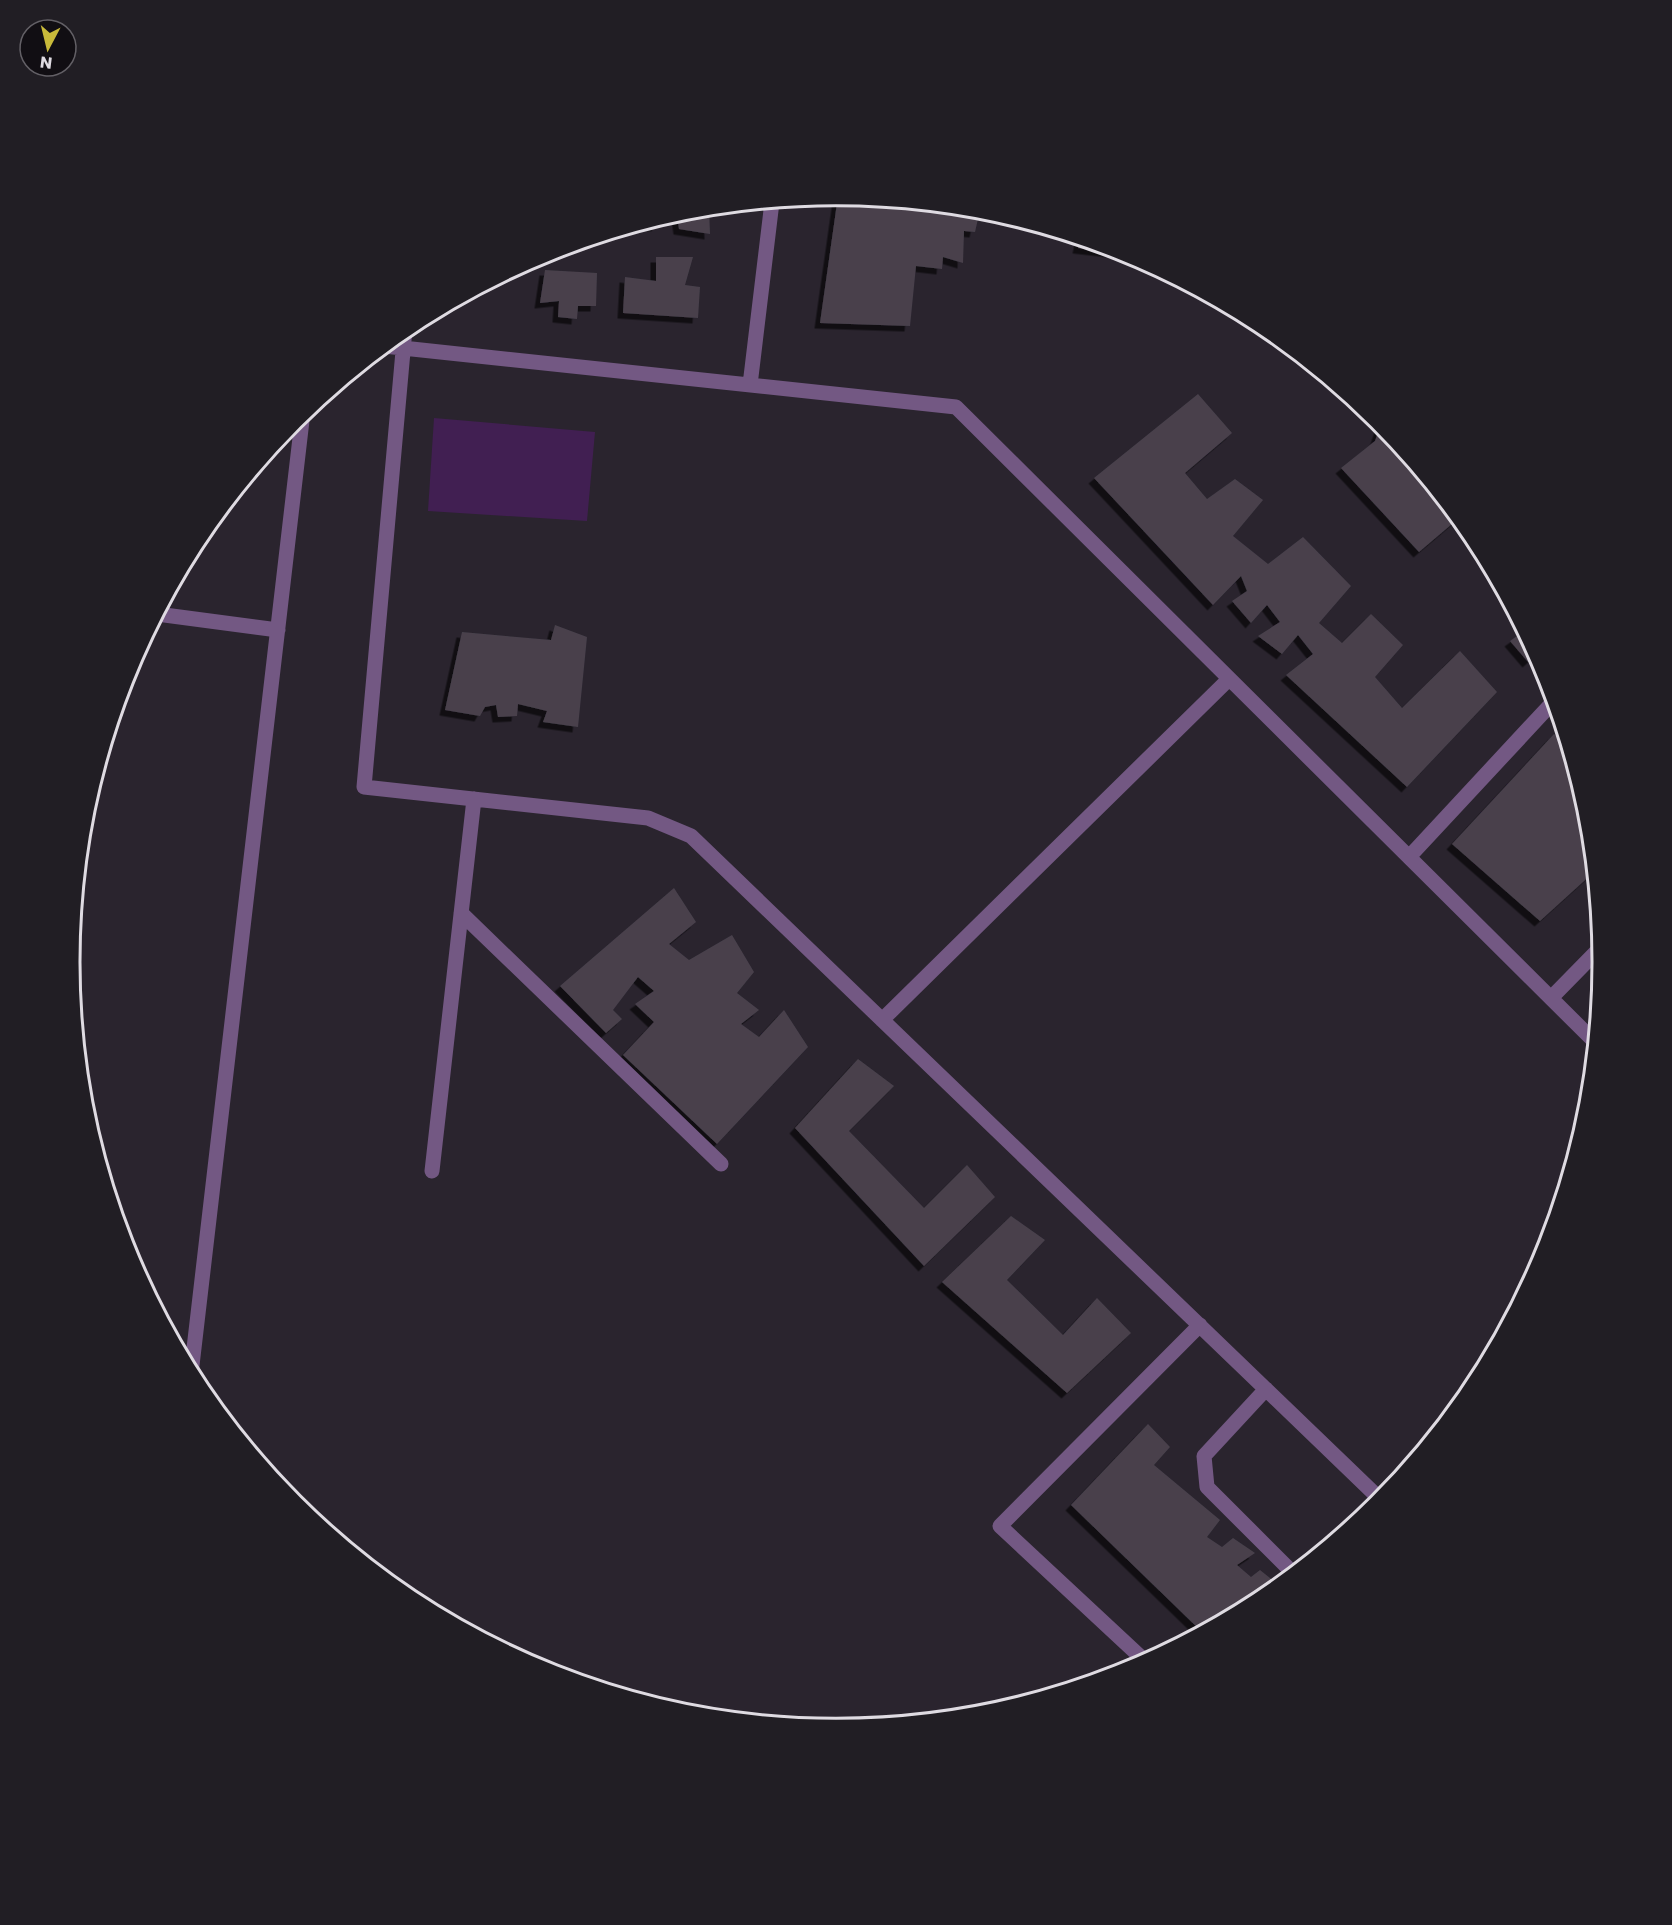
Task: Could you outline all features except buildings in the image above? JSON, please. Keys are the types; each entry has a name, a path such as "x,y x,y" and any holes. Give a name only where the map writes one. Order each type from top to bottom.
{"street":[{"path":"750,385 771,209"},
{"path":"404,342 364,787 648,818 691,836 1374,1494"},
{"path":"396,347 956,408 1589,1036"},
{"path":"193,1360 301,428"},
{"path":"165,615 278,630"},
{"path":"882,1020 1229,679"},
{"path":"1409,857 1548,708"},
{"path":"432,1171 474,799"},
{"path":"461,913 721,1164"},
{"path":"1551,998 1592,956"},
{"path":"1139,1655 1000,1526 1200,1325"},
{"path":"1266,1389 1204,1456 1207,1487 1289,1569"}],"shaded area":[{"path":"434,418 595,432 587,521 428,511"}]}
